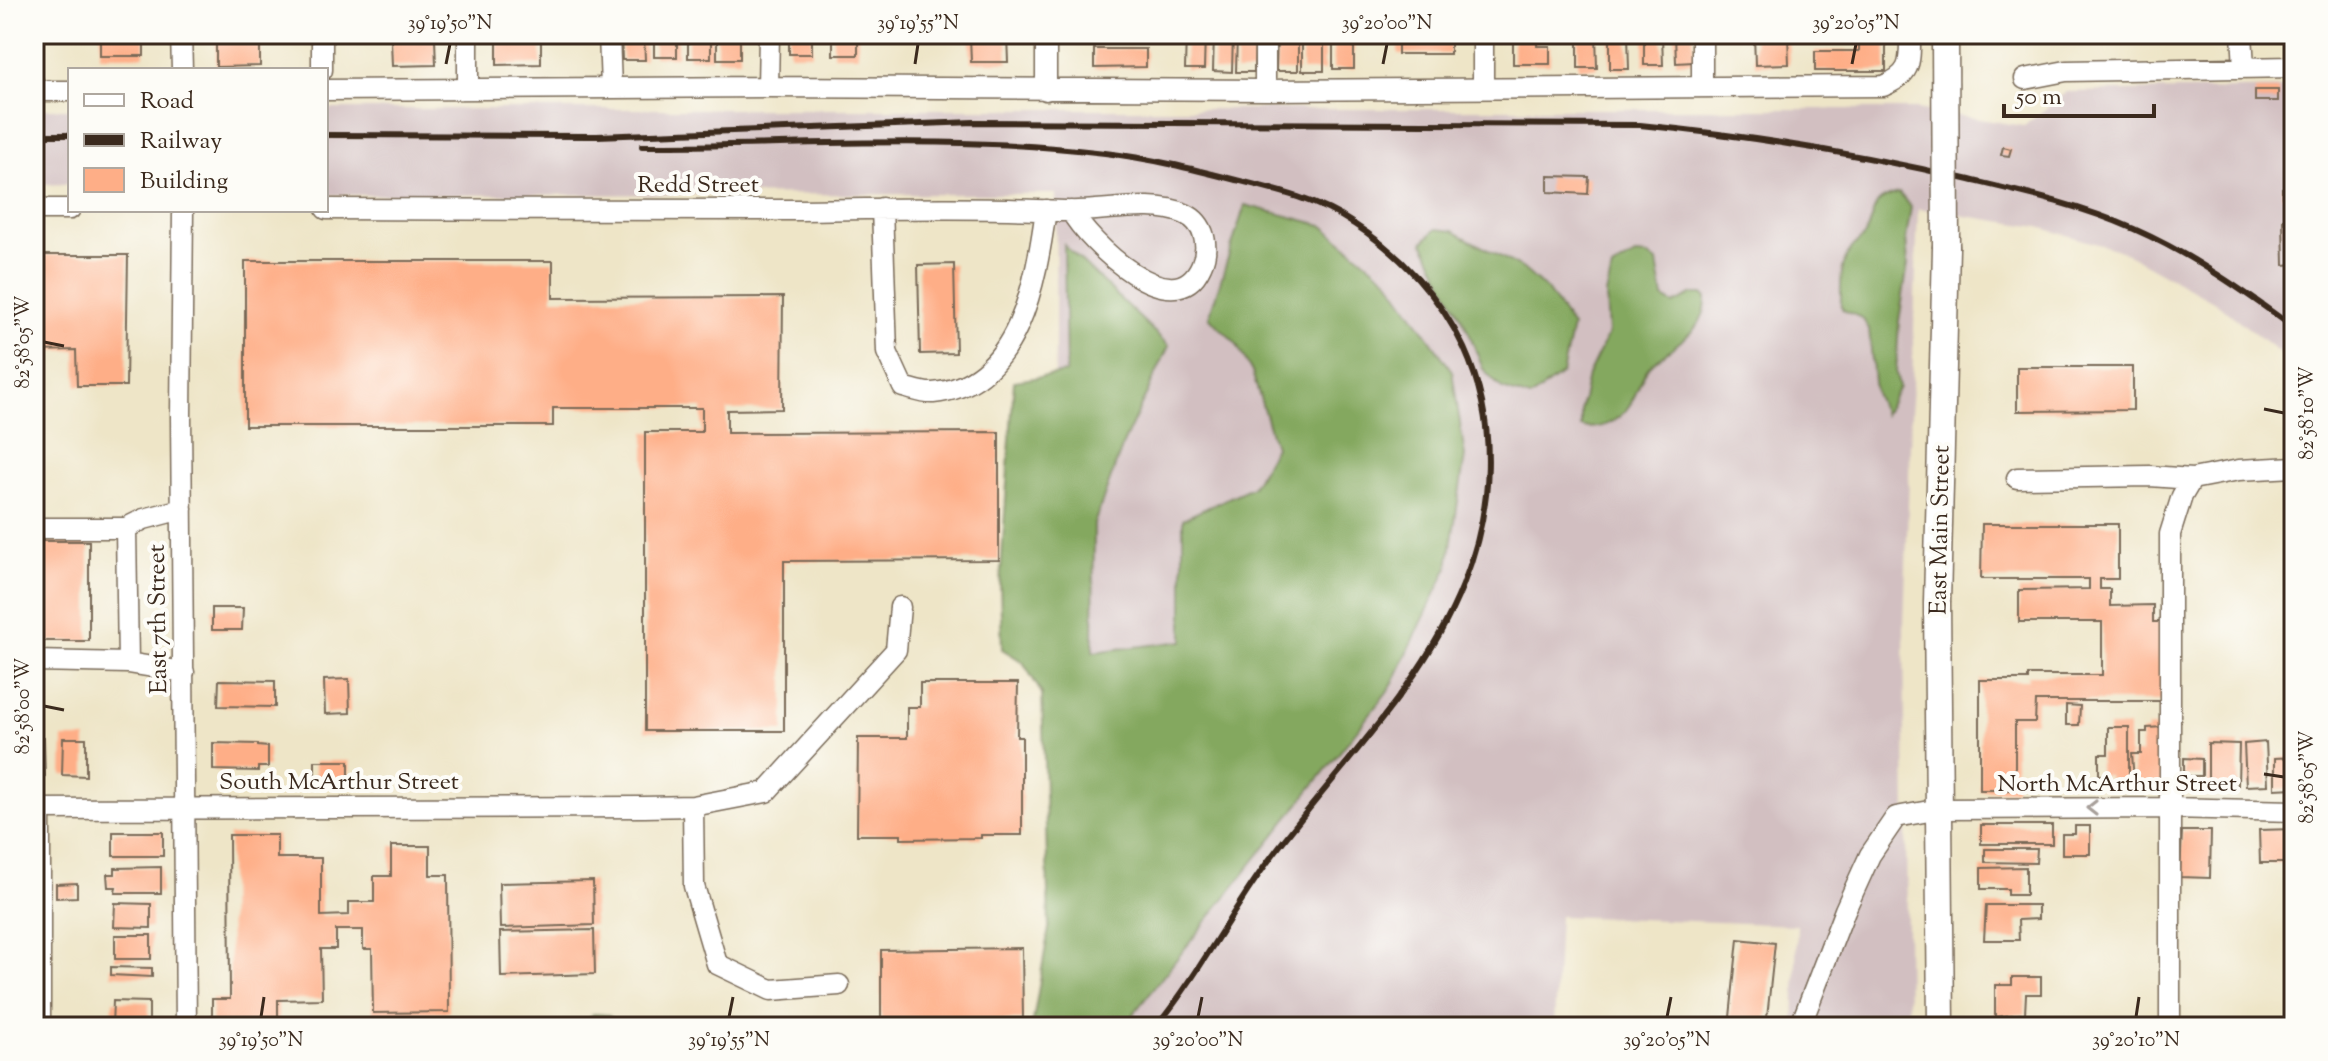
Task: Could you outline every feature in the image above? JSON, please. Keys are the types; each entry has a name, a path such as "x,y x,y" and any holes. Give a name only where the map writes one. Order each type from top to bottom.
{"main road":[{"name":"East Main Street","path":"1941,1027 1937,602 1946,248 1945,34"}],"street":[{"path":"181,34 182,68"},
{"path":"322,34 322,68"},
{"path":"468,34 468,87"},
{"path":"609,34 611,88"},
{"path":"768,87 769,34"},
{"path":"1046,34 1046,90"},
{"path":"1265,34 1265,90"},
{"path":"1483,34 1483,89"},
{"path":"1702,34 1702,87"},
{"path":"328,90 468,87 1265,90 1883,86 1902,76 1909,66 1910,34"},
{"path":"2242,34 2244,67"},
{"path":"2025,79 2066,71 2294,67"},
{"path":"34,84 34,91 68,91"},
{"path":"882,208 887,352 903,387 932,394 977,381 998,362 1017,330 1041,243 1046,210"},
{"name":"Redd Street","path":"328,209 882,208 1071,211 1142,208 1185,214 1197,222 1206,240 1202,264 1193,278 1179,287 1159,287 1115,260 1071,211"},
{"path":"34,209 68,209"},
{"name":"East 7th Street","path":"183,212 186,1027"},
{"path":"2017,478 2150,476 2192,479 2239,470 2294,467"},
{"path":"2170,1027 2170,534 2182,496 2192,479"},
{"path":"34,528 126,528 144,519 182,509"},
{"path":"126,528 128,663"},
{"name":"South McArthur Street","path":"37,809 693,806 766,792 896,650 900,607"},
{"path":"34,661 128,663 184,672"},
{"path":"693,806 694,886 717,964 771,990 839,985"},
{"path":"37,809 40,1027"},
{"name":"North McArthur Street","path":"1800,1027 1845,910 1870,855 1896,817 1940,809 2294,811"}],"shaded area":[{"path":"2294,88 2294,364 2215,302 2122,251 2039,227 1918,209 1904,625 1908,1027 1794,1027 1797,925 1559,916 1554,1027 1050,1027 1056,194 328,195 328,109 1916,109 2024,126 2066,92"},
{"path":"34,109 68,109 68,184 34,185"}],"green space":[{"path":"1899,193 1911,207 1906,239 1908,264 1899,321 1896,373 1899,387 1884,415 1875,393 1869,329 1862,318 1843,310 1841,278 1846,257 1865,236 1878,202"},
{"path":"1245,205 1322,225 1389,280 1452,371 1465,456 1448,567 1391,687 1123,1027 1032,1027 1049,928 1042,694 1023,662 1002,649 1000,585 1014,381 1066,373 1064,245 1169,346 1124,442 1094,524 1093,652 1183,641 1183,519 1252,487 1275,447 1252,372 1236,343 1209,317"},
{"path":"1436,229 1453,231 1522,268 1547,290 1572,327 1562,374 1530,398 1502,389 1483,369 1467,328 1423,242"},
{"path":"1635,255 1649,256 1657,262 1663,298 1674,304 1693,294 1702,294 1706,298 1705,310 1694,329 1649,367 1631,403 1620,416 1606,425 1581,427 1581,409 1588,375 1608,334 1606,295 1612,269"},
{"path":"594,1014 607,1015 623,1027 580,1027"}],"building":[{"path":"100,34 144,34 144,56 100,56"},
{"path":"621,34 644,34 645,60 622,60"},
{"path":"654,34 677,34 677,57 654,57"},
{"path":"688,34 711,34 711,58 688,58"},
{"path":"717,34 740,34 740,59 717,59"},
{"path":"789,34 812,34 812,54 789,54"},
{"path":"833,34 858,34 858,55 833,55"},
{"path":"1096,34 1148,34 1148,38 1096,39"},
{"path":"1186,34 1205,34 1204,69 1185,69"},
{"path":"1214,34 1233,34 1232,72 1213,71"},
{"path":"1237,34 1255,34 1254,72 1236,72"},
{"path":"1277,34 1298,34 1298,71 1276,71"},
{"path":"1302,34 1324,34 1324,71 1302,71"},
{"path":"1333,34 1354,34 1354,69 1333,69"},
{"path":"1513,34 1537,34 1537,46 1550,46 1550,64 1513,64"},
{"path":"1578,34 1596,34 1597,68 1578,68"},
{"path":"1610,34 1628,34 1629,69 1610,69"},
{"path":"1644,34 1662,34 1663,65 1644,65"},
{"path":"1675,34 1693,34 1694,62 1676,63"},
{"path":"1754,34 1788,34 1789,64 1755,65"},
{"path":"1859,34 1886,34 1886,71 1815,71 1815,51 1859,51"},
{"path":"1450,35 1450,54 1398,54 1398,36"},
{"path":"970,36 1007,36 1008,62 971,62"},
{"path":"497,38 541,38 541,64 497,65"},
{"path":"391,39 435,39 436,65 392,66"},
{"path":"216,40 260,40 260,66 216,67"},
{"path":"1094,49 1146,49 1146,67 1094,68"},
{"path":"2255,90 2278,90 2278,101 2255,101"},
{"path":"2003,147 2011,149 2009,156 2001,155"},
{"path":"1548,176 1589,177 1588,194 1548,192"},
{"path":"2294,187 2294,197 2282,197 2282,188"},
{"path":"2283,219 2294,219 2294,264 2284,265"},
{"path":"34,255 128,255 126,386 77,386 76,350 34,351"},
{"path":"245,261 553,261 553,298 783,297 782,409 727,410 727,433 999,432 999,560 784,561 784,731 645,731 645,432 702,432 702,408 553,408 553,426 245,426"},
{"path":"954,264 956,353 920,354 918,265"},
{"path":"2017,367 2133,367 2133,410 2017,411"},
{"path":"1982,524 2118,524 2118,579 2100,579 2100,589 2110,589 2110,606 2153,605 2153,622 2165,622 2165,701 2036,701 2035,722 2015,722 2015,790 1980,790 1980,680 2028,680 2028,675 2102,675 2102,622 2019,622 2019,590 2089,589 2089,579 1981,579"},
{"path":"34,541 89,541 89,641 34,641"},
{"path":"212,608 243,608 242,630 212,630"},
{"path":"349,679 350,713 325,714 324,680"},
{"path":"219,680 275,681 275,707 218,706"},
{"path":"920,683 1018,683 1017,737 1022,737 1022,835 901,839 901,835 857,835 858,738 907,738 907,707 920,707"},
{"path":"2066,705 2080,706 2079,725 2066,725"},
{"path":"2108,727 2129,727 2129,785 2108,785 2108,775 2099,775 2099,754 2108,754"},
{"path":"2163,727 2162,785 2134,781 2132,754 2141,754 2141,732 2147,732 2147,728"},
{"path":"34,737 44,737 45,776 34,777"},
{"path":"63,738 86,738 86,776 62,775"},
{"path":"2266,742 2268,785 2246,786 2244,744"},
{"path":"213,743 268,747 268,767 258,767 258,771 213,770"},
{"path":"2208,743 2239,744 2238,785 2208,785"},
{"path":"2294,757 2294,788 2275,789 2275,758"},
{"path":"2184,758 2202,759 2202,776 2184,776"},
{"path":"315,761 349,761 349,785 315,785"},
{"path":"1981,825 2052,825 2052,844 1981,844"},
{"path":"2075,826 2090,826 2090,854 2062,854 2062,834 2075,834"},
{"path":"2294,829 2294,863 2260,863 2259,830"},
{"path":"2182,831 2211,831 2210,878 2180,877"},
{"path":"113,832 163,832 163,856 113,856"},
{"path":"229,835 277,835 277,858 321,858 321,916 349,915 349,902 374,902 374,876 391,876 391,846 430,846 430,875 448,875 449,1012 373,1013 372,949 363,949 363,930 336,930 336,949 321,949 322,999 278,1000 278,1027 212,1027 212,999 230,999"},
{"path":"1985,849 2037,849 2036,863 1985,862"},
{"path":"161,867 161,893 115,893 116,887 108,887 107,874 115,874 115,868"},
{"path":"2026,867 2026,895 2008,895 2008,889 1981,889 1981,868"},
{"path":"593,881 594,925 500,928 499,883"},
{"path":"77,883 77,897 56,898 56,884"},
{"path":"115,903 151,904 151,928 114,927"},
{"path":"1986,905 2038,905 2038,919 2018,920 2019,940 1984,940"},
{"path":"594,930 595,974 501,977 500,932"},
{"path":"115,935 151,935 151,959 115,959"},
{"path":"1738,939 1775,943 1766,1027 1729,1027"},
{"path":"1022,948 1023,1020 881,1021 881,950"},
{"path":"111,967 152,968 152,977 111,975"},
{"path":"2012,977 2041,977 2041,994 2026,994 2025,1014 1995,1017 1995,985 2012,985"},
{"path":"113,1001 149,1002 149,1026 112,1026"},
{"path":"1982,1023 2081,1023 2081,1027 1982,1027"}],"railway":[{"path":"328,135 597,136 975,122 1640,125 1847,154 1970,180 2074,207 2134,229 2176,250 2294,328"},
{"path":"34,135 68,135"},
{"path":"642,146 874,142 991,144 1105,153 1187,168 1282,192 1341,216 1403,263 1418,278 1455,330 1475,377 1483,407 1488,466 1481,526 1463,585 1445,624 1399,697 1264,867 1156,1027"}]}
